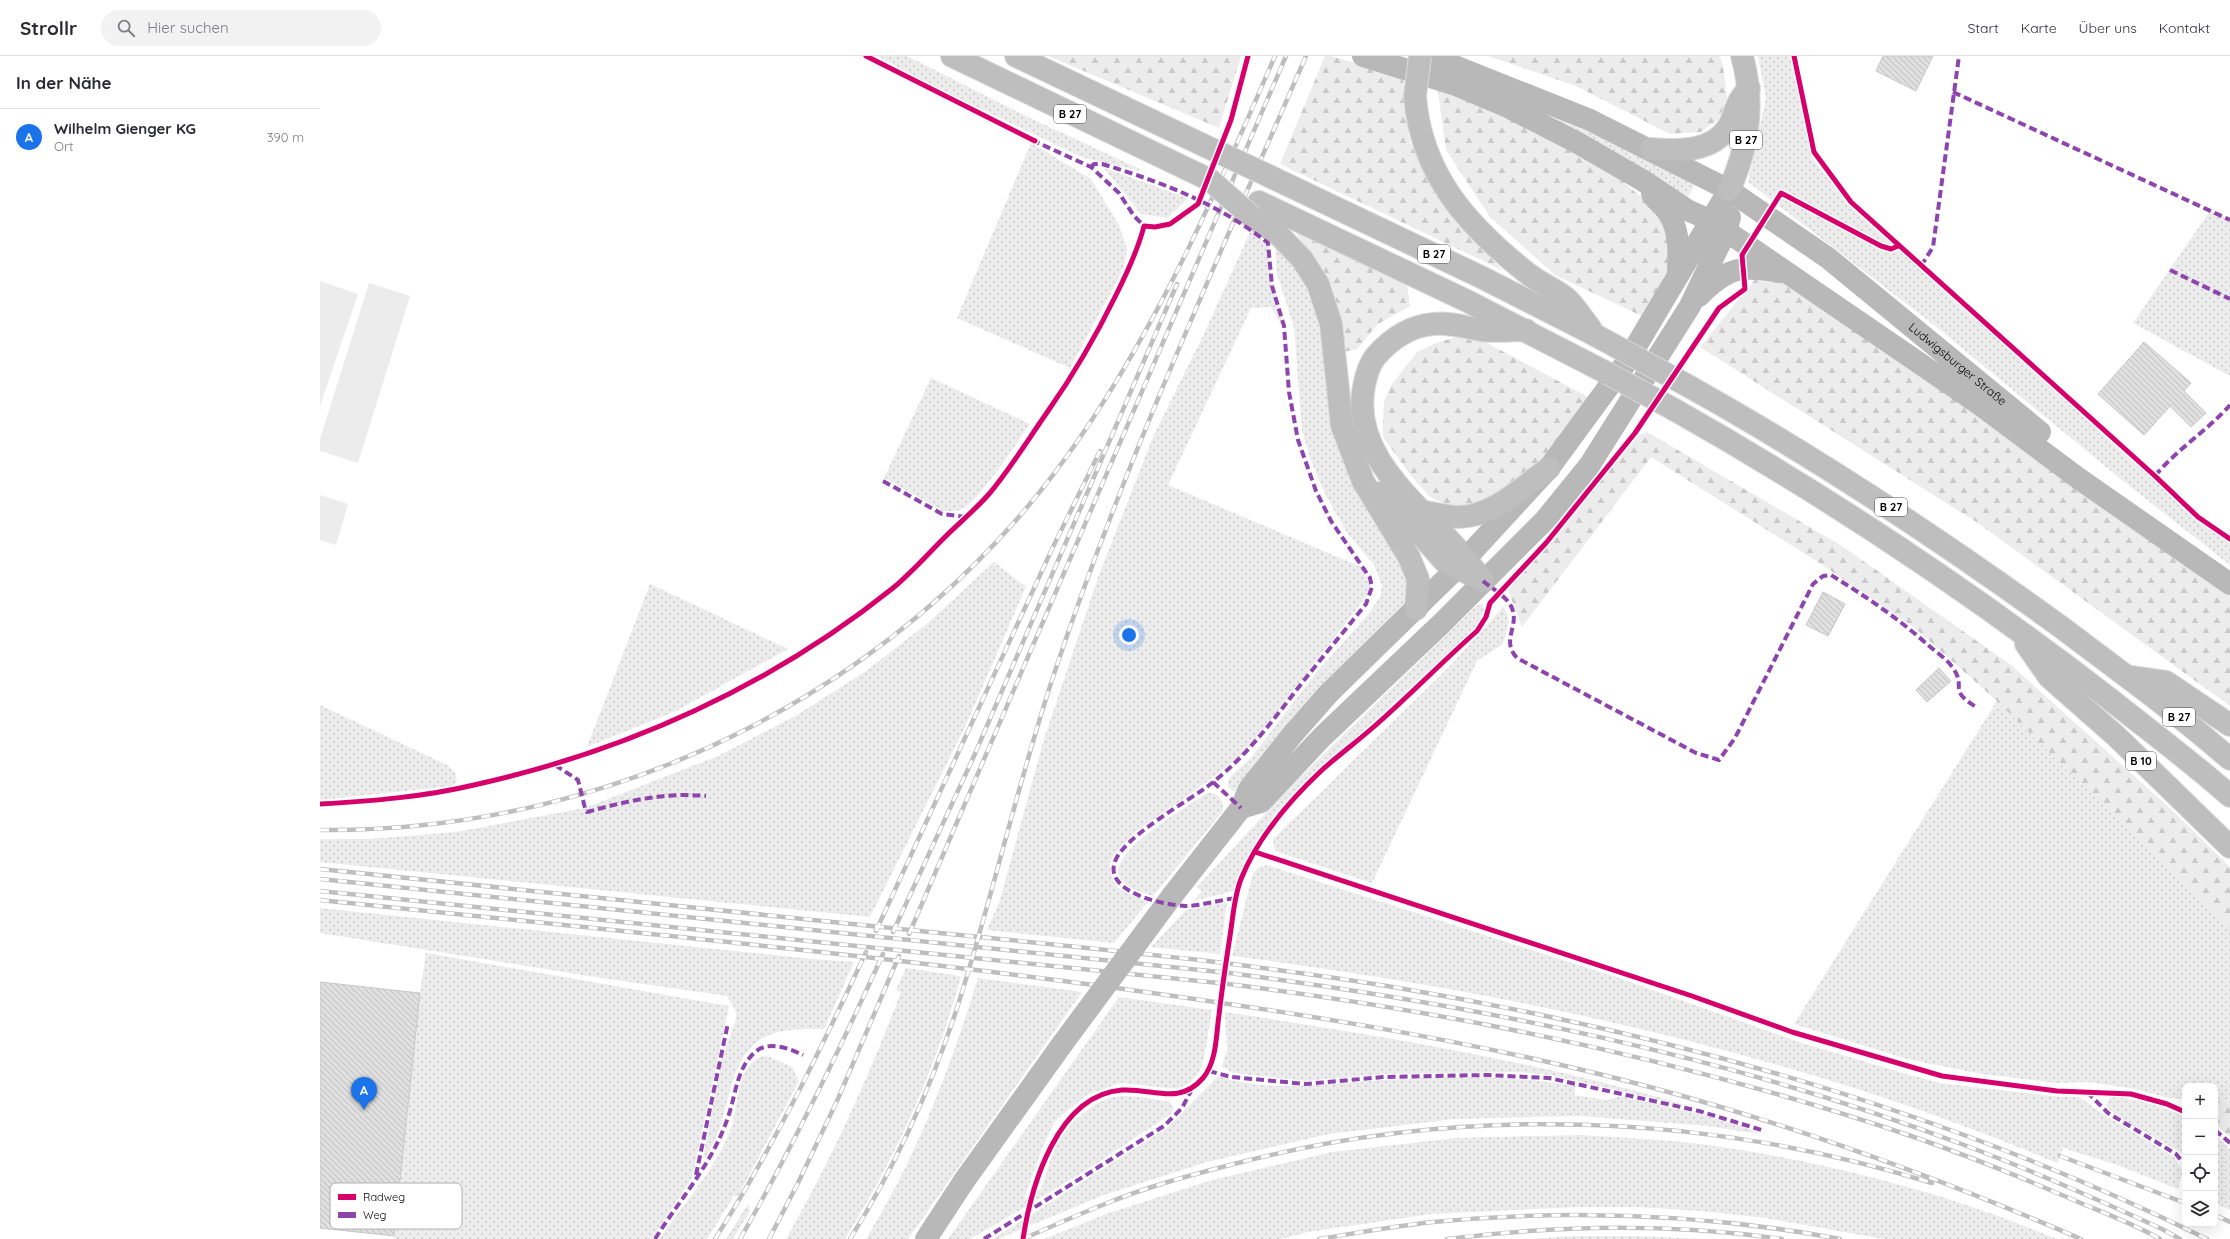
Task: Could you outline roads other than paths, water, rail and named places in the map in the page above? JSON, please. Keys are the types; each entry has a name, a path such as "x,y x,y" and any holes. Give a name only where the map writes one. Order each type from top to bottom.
{"highway":[{"name":"B 27","path":"952,56 1210,180 1256,210 1526,330 1675,410 1776,469 1871,529 2015,628 2141,724 2230,796"},
{"name":"B 27","path":"1016,56 1488,280 1595,335 1787,442 1883,502 1987,574 2128,676 2230,759"},
{"name":"B 27","path":"1420,56 1416,96 1417,118 1423,145 1435,172 1453,199 1501,252 1529,275 1566,298 1595,335"},
{"name":"B 27","path":"1728,190 1745,148 1750,112 1749,88 1742,56"},
{"name":"B 27","path":"1651,149 1687,150 1711,142 1722,135 1729,126 1737,105 1749,88"},
{"name":"B 27","path":"1256,210 1302,259 1318,284 1331,324 1342,426 1363,480 1409,557 1418,579 1416,609"},
{"name":"B 27","path":"1483,581 1462,563 1421,511 1389,474 1375,453 1366,434 1362,413 1362,394 1366,376 1373,359 1398,335 1414,327 1433,324 1458,324 1482,330 1526,330"},
{"name":"B 27","path":"1352,452 1391,502 1436,553 1445,562 1462,563"},
{"path":"1421,511 1458,517 1482,513 1494,508 1549,468"},
{"name":"B 10","path":"2015,628 2049,677 2116,736 2230,848"},
{"name":"B 27","path":"2128,676 2166,682 2230,725"}],"main road":[{"name":"Ludwigsburger Straße","path":"1363,56 1456,85 1506,106 1578,143 1642,180 1687,210 1718,226 1979,404 2078,478 2230,584"},
{"name":"Ludwigsburger Straße","path":"1420,56 1452,65 1523,92 1590,120 1651,149 1728,190 1828,258 1934,343 2179,548"},
{"path":"1642,180 1654,197 1663,206 1676,227 1679,251 1678,273"},
{"path":"1690,306 1718,226 1728,190"},
{"path":"926,1239 964,1181 1063,1043 1172,896 1241,808 1249,789 1293,734 1334,688 1462,563 1549,468 1626,363 1678,273 1718,226"},
{"path":"1241,808 1260,802 1327,732 1441,624 1544,520 1589,466 1690,306 1715,280 1732,271 1743,268 1760,268 1789,274"}],"railway":[{"path":"320,830 432,824 541,805 647,773 748,728 843,672 931,605 1010,527 1079,439 1109,394 1162,300 1210,204 1275,56"},
{"path":"909,934 1286,56"},
{"path":"850,1239 897,1155 936,1068 970,966 1029,754 1055,671 1082,593 1111,515 1206,284 1306,56"},
{"path":"893,932 974,756 1177,284"},
{"path":"876,931 1053,547 1100,451"},
{"path":"320,869 1216,962 1393,987 1498,1006 1602,1028 1706,1054 1809,1083 1911,1116 2012,1153 2110,1194 2207,1239"},
{"path":"320,879 1229,973 1416,1001 1509,1018 1694,1060 1785,1085 1875,1113 1964,1145 2039,1175 2138,1218 2180,1239"},
{"path":"320,891 1228,984 1316,996 1490,1025 1577,1043 1663,1064 1748,1086 1833,1111 1917,1138 1977,1160 2140,1228 2160,1239"},
{"path":"320,900 901,961 1094,985 1302,1015 1509,1053 1646,1086 1757,1118 1866,1154 1920,1174 2081,1239"},
{"path":"715,1239 757,1170 795,1098 866,952"},
{"path":"740,1239 779,1169 815,1098 850,1027 883,954"},
{"path":"769,1239 797,1185 837,1101 899,956"},
{"path":"1023,1239 1084,1212 1136,1192 1234,1164 1321,1145 1408,1132 1496,1125 1584,1125 1672,1130 1760,1142 1847,1160 1932,1183"},
{"path":"2060,1156 2182,1202"},
{"path":"1319,1239 1433,1222 1484,1218 1586,1215 1688,1219 1739,1224 1840,1239"},
{"path":"2218,1216 2230,1222"},
{"path":"1447,1239 1531,1231 1614,1228 1698,1230 1782,1239"}],"place":[{"name":"Wilhelm Gienger KG","path":"364,1110"}]}
